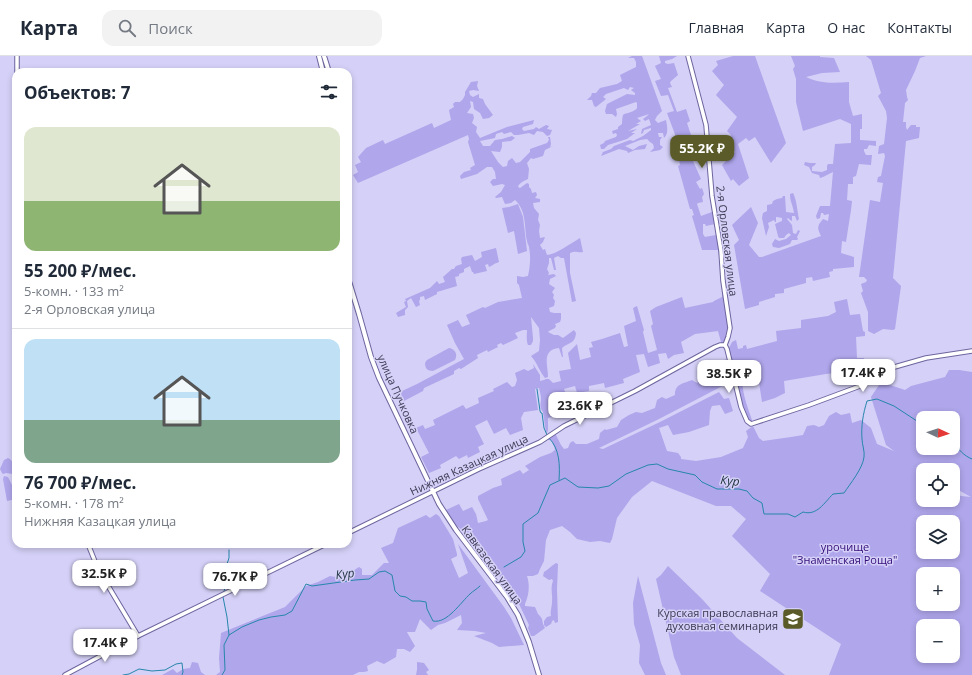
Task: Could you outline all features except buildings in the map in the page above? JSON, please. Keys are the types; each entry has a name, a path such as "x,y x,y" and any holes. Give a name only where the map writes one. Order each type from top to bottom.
{"main road":[{"path":"319,56 322,68"},
{"path":"324,56 327,68"},
{"name":"улица Пучковка","path":"352,290 379,378 433,491"},
{"name":"Кавказская улица","path":"433,491 439,504 456,530 507,597 518,615 529,642 539,675"}],"street":[{"path":"17,56 17,68"},
{"name":"2-я Орловская улица","path":"688,56 706,125 712,196 721,251 723,281 730,328 724,345"},
{"path":"724,345 727,349 742,410 747,421 751,424 860,386 881,372 891,368 926,358 972,351"},
{"name":"Нижняя Казацкая улица","path":"352,531 433,491 540,442 564,426 635,391 715,347 724,345"},
{"path":"90,548 98,569 138,636"},
{"path":"65,675 138,636 318,548"}],"green space":[{"path":"632,56 642,56 662,111 655,120 658,123 666,120 666,136 664,138 663,133 658,133 659,137 662,137 660,140 660,145 663,147 660,150 650,152 654,148 653,144 647,139 640,140 625,146 633,150 639,146 647,144 645,149 635,150 628,153 627,151 619,149 601,156 603,152 614,146 630,140 633,141 651,130 651,128 644,130 641,134 642,129 651,125 649,119 645,121 643,119 649,114 637,118 641,121 636,124 640,124 628,131 637,129 631,133 635,133 627,139 608,145 604,149 601,149 600,145 605,141 616,137 616,133 613,134 612,131 618,129 618,127 622,124 624,114 632,112 637,108 636,102 616,109 616,117 612,114 606,114 605,111 607,104 627,94 635,95 635,93 631,90 634,88 630,87 628,90 624,88 606,94 603,97 606,99 596,107 594,106 592,100 587,100 592,93 596,93 600,88 617,84 622,81 620,75 636,67 634,58 628,58"},
{"path":"659,56 677,56 665,61 665,63 668,64 674,63 678,75 670,83 672,87 668,88 677,112 686,109 690,121 687,123 697,158 693,161 701,179 696,182 700,189 702,188 704,194 702,197 703,202 697,204 701,216 712,212 715,224 706,226 703,224 703,234 705,237 716,235 720,251 720,262 718,250 702,250 692,216 694,215 692,209 690,209 678,166 680,165 679,159 676,159 670,139 676,137 667,113 674,111 668,95 661,96 655,81 661,79 655,66 661,63"},
{"path":"733,56 755,56 786,143 771,163 755,137 749,141 746,138 738,144 749,178 739,186 733,179 731,181 722,165 735,152 726,140 731,135 727,131 737,117 716,95 724,85 712,71 718,65 716,61"},
{"path":"791,56 820,56 834,58 840,72 822,73 806,77 822,82 849,82 849,102 853,116 862,114 860,140 876,141 876,146 869,145 867,149 864,149 866,155 872,155 871,165 859,164 856,176 853,177 853,184 848,184 847,200 852,201 846,242 842,241 841,253 854,257 854,267 833,269 833,271 829,272 830,277 813,281 812,277 806,278 806,283 784,289 784,293 775,294 775,297 759,302 759,305 745,309 734,245 739,240 732,225 751,207 758,223 749,245 759,257 821,236 818,229 819,225 823,219 828,221 829,214 824,215 821,213 820,218 817,219 816,216 820,206 830,206 833,172 820,178 819,175 812,173 809,167 804,165 805,162 816,163 812,167 812,171 822,172 827,170 828,164 833,164 835,144 851,143 851,124 840,119 803,131 796,102 796,79 793,69 795,66"},
{"path":"866,56 926,56 920,58 906,90 908,100 905,103 903,122 906,122 907,130 911,125 920,127 919,138 906,141 893,278 901,286 895,329 883,329 874,334 868,331 868,312 861,293 863,291 861,284 867,280 864,277 859,277 870,200 880,202 883,183 877,182 878,177 881,176 885,156 884,153 878,154 879,146 884,144 887,118 886,111 878,96 881,93 871,60"},
{"path":"478,81 477,86 479,91 469,91 470,95 473,97 479,94 479,98 483,99 493,115 489,118 483,119 480,113 474,109 473,102 470,101 471,107 467,113 473,114 474,118 472,123 477,127 476,132 480,138 507,127 534,120 533,124 523,127 522,129 524,131 534,129 536,127 539,129 546,125 549,126 547,129 552,130 550,135 547,136 543,132 537,131 534,135 529,133 514,135 511,132 504,134 502,132 496,134 495,138 480,141 483,146 490,146 495,140 512,136 515,138 511,141 502,142 500,152 491,151 503,167 507,166 508,161 512,158 516,163 520,162 530,152 530,149 547,143 549,140 548,137 550,137 550,147 553,146 545,150 543,156 533,159 531,158 527,163 529,169 528,179 521,183 518,187 520,188 527,183 529,184 532,193 536,192 537,195 535,198 540,199 540,202 533,203 534,208 539,214 538,220 540,225 540,238 545,237 540,245 543,250 545,249 547,255 580,238 583,252 570,253 570,273 576,301 572,302 564,258 558,256 554,258 556,270 554,270 551,258 549,258 547,269 549,273 548,275 554,274 556,276 550,279 549,284 555,288 552,292 555,301 554,306 549,308 550,312 561,313 560,322 555,324 555,328 548,332 563,338 574,330 576,333 573,341 562,348 563,357 559,348 553,349 550,352 547,359 548,377 545,378 531,356 539,351 540,340 539,328 531,317 533,341 531,345 528,345 527,343 527,330 515,333 518,338 503,345 501,343 497,345 498,347 488,352 487,350 477,355 478,358 461,369 459,368 454,371 454,374 424,388 423,391 404,401 400,392 464,359 447,325 458,320 462,327 470,324 466,315 498,302 522,298 519,285 517,283 517,276 528,276 530,251 522,209 515,200 511,203 505,204 502,197 495,197 501,192 505,185 502,184 493,186 490,182 493,179 496,179 495,172 492,167 487,167 477,174 461,179 460,176 464,172 471,170 470,168 475,165 468,142 468,135 358,183 353,175 358,172 355,165 361,162 358,157 366,148 383,140 385,144 432,123 434,128 451,120 449,110 454,107 453,104 455,102 460,102 463,99 471,82"},
{"path":"793,193 799,219 797,221 795,216 792,216 792,221 788,218 787,219 792,225 793,233 796,234 798,230 800,231 797,237 798,239 792,240 790,244 779,248 773,247 772,244 775,239 779,241 786,239 791,235 789,233 784,238 779,238 775,224 782,221 782,218 776,217 776,222 774,220 768,223 769,227 766,236 762,218 763,213 767,211 767,205 772,204 773,201 785,196 786,212 794,213 790,197 790,194"},
{"path":"518,204 523,217 527,251 518,254 514,231 508,233 502,208"},
{"path":"496,248 499,262 489,267 488,264 485,265 487,271 474,274 470,266 464,269 464,272 455,277 457,286 437,292 437,294 425,300 424,296 420,297 420,305 416,307 411,298 407,301 408,307 405,310 405,315 398,317 396,313 406,307 404,302 406,301 405,299 430,288 437,281 439,284 445,282 443,277 456,266 462,264 462,257 472,255 475,261 482,257 481,252"},
{"path":"722,291 728,329 727,338 722,343 718,331 695,334 681,342 684,353 674,355 668,359 666,353 658,354 660,363 648,367 644,354 636,355 640,372 623,379 624,383 605,388 604,383 589,386 589,391 577,393 575,386 564,389 569,402 566,402 567,407 561,409 562,414 548,418 547,433 541,407 539,388 535,389 538,410 524,412 521,418 523,430 510,435 506,428 494,434 487,420 475,426 484,444 478,447 480,452 468,458 467,455 459,459 456,456 440,465 441,468 429,473 421,457 429,453 416,428 423,425 425,429 435,425 433,420 463,405 466,409 479,403 478,398 494,391 493,389 507,382 512,387 515,386 517,380 515,373 524,369 528,371 534,368 533,364 540,375 540,381 549,379 553,383 561,381 559,371 571,369 568,353 577,344 580,360 591,357 589,348 593,347 591,342 620,333 624,347 628,346 624,326 636,321 633,308 637,306 644,330 643,332 648,353 657,350 651,326 653,324 650,311 656,307 682,297 685,308 713,302 722,297"},
{"path":"847,299 850,315 860,314 863,331 865,332 865,336 856,337 857,358 864,358 864,373 855,373 854,371 784,381 785,393 762,402 756,363 751,364 753,373 749,376 743,374 742,380 745,399 753,423 750,422 744,413 728,350 732,342 736,340 738,349 743,348 743,346 746,345 747,349 777,341 776,331 801,328 801,320 828,316 836,312 834,302"},
{"path":"449,348 453,349 455,352 455,360 433,371 427,369 425,363 427,360"},
{"name":"урочище \"Знаменская Роща\"","path":"726,359 732,381 599,448 603,449 719,392 724,399 729,398 733,411 725,414 720,405 712,406 709,425 689,432 673,435 668,425 659,428 667,451 678,453 681,459 696,461 721,457 743,448 748,437 746,431 753,426 759,438 763,441 803,435 807,426 814,425 819,427 824,425 829,416 836,412 841,415 850,413 852,423 861,420 871,428 877,444 894,451 886,445 871,397 881,382 905,390 911,386 945,377 949,370 972,372 972,675 829,675 841,644 760,591 770,574 732,536 746,519 731,506 716,506 652,481 632,497 617,518 610,543 600,541 590,542 577,539 562,526 550,530 546,540 544,561 538,574 527,576 529,590 525,606 535,607 545,628 534,636 531,636 528,628 529,625 513,594 473,537 458,527 446,510 459,504 463,511 472,507 476,514 478,523 488,520 478,496 502,485 501,479 520,470 523,474 529,470 525,466 555,450 551,440 546,438 555,433 564,449 568,448 570,443 573,441 576,444 587,444 599,439 600,433 605,429 617,427 621,420 629,415 636,412 642,413 655,408 657,400 662,397 666,399 675,395 675,391 678,386 692,380 697,383 713,374 711,368"},
{"path":"8,458 12,462 12,474 2,473 0,469 4,460"},
{"path":"4,476 8,477 12,485 12,500 7,501 3,479"},
{"path":"436,514 439,516 453,539 457,556 451,559 459,578 468,573 458,544 504,607 524,645 499,647 474,636 486,633 457,630 462,623 461,615 438,625 431,630 420,619 415,632 407,632 415,646 410,652 404,649 397,649 396,657 384,664 377,661 367,666 368,671 359,672 353,675 216,675 220,672 219,658 221,633 285,607 306,586 330,576 339,577 349,574 359,567 362,569 362,575 372,575 384,563 389,563 381,548 393,543 398,528 426,515 430,518"},
{"path":"556,563 558,564 558,622 555,623 554,620 546,627 544,625 544,621 547,617 551,616 553,581 552,579 549,580 543,576 544,572"},
{"path":"668,566 702,599 737,638 785,675 681,675 674,657 656,579"},
{"path":"638,576 661,663 666,675 645,675 639,663 640,645 634,624 633,603"},
{"path":"192,662 198,663 201,672 205,675 162,675 173,669 177,673 183,669 190,668"},
{"path":"417,662 424,663 429,670 426,672 428,675 416,675"}],"waterway":[{"path":"537,389 540,411 542,413 544,428 547,435"},
{"name":"Кур","path":"504,567 521,557 525,551 523,542 523,524 538,513 550,485 565,478 578,487 598,488 609,486 626,474 648,465 657,464 668,469 695,475 702,482 717,489 739,489 747,491 753,498 762,503 764,514 788,514 795,517 803,512 808,513 820,508 833,494 844,493 856,476 864,457 862,429 863,415 867,401 877,399 894,406 916,420"},
{"path":"549,438 553,442 557,452 559,463 559,480"},
{"name":"Кур","path":"960,451 972,459"},
{"path":"224,591 225,588 218,573 226,567 229,558 229,550"},
{"name":"Кур","path":"222,675 225,670 224,645 229,635 242,627 259,620 285,615 292,611 306,584 312,586 369,579 379,572 385,571 392,575 395,591 400,596 406,597 412,601 426,602 427,609 433,621 438,621 448,616 480,586"},
{"path":"223,597 229,635"},
{"name":"Кур","path":"123,675 139,669 152,671 165,670 176,664 182,663 182,675"}],"place":[{"name":"Курская православная духовная семинария","path":"793,619"}]}
